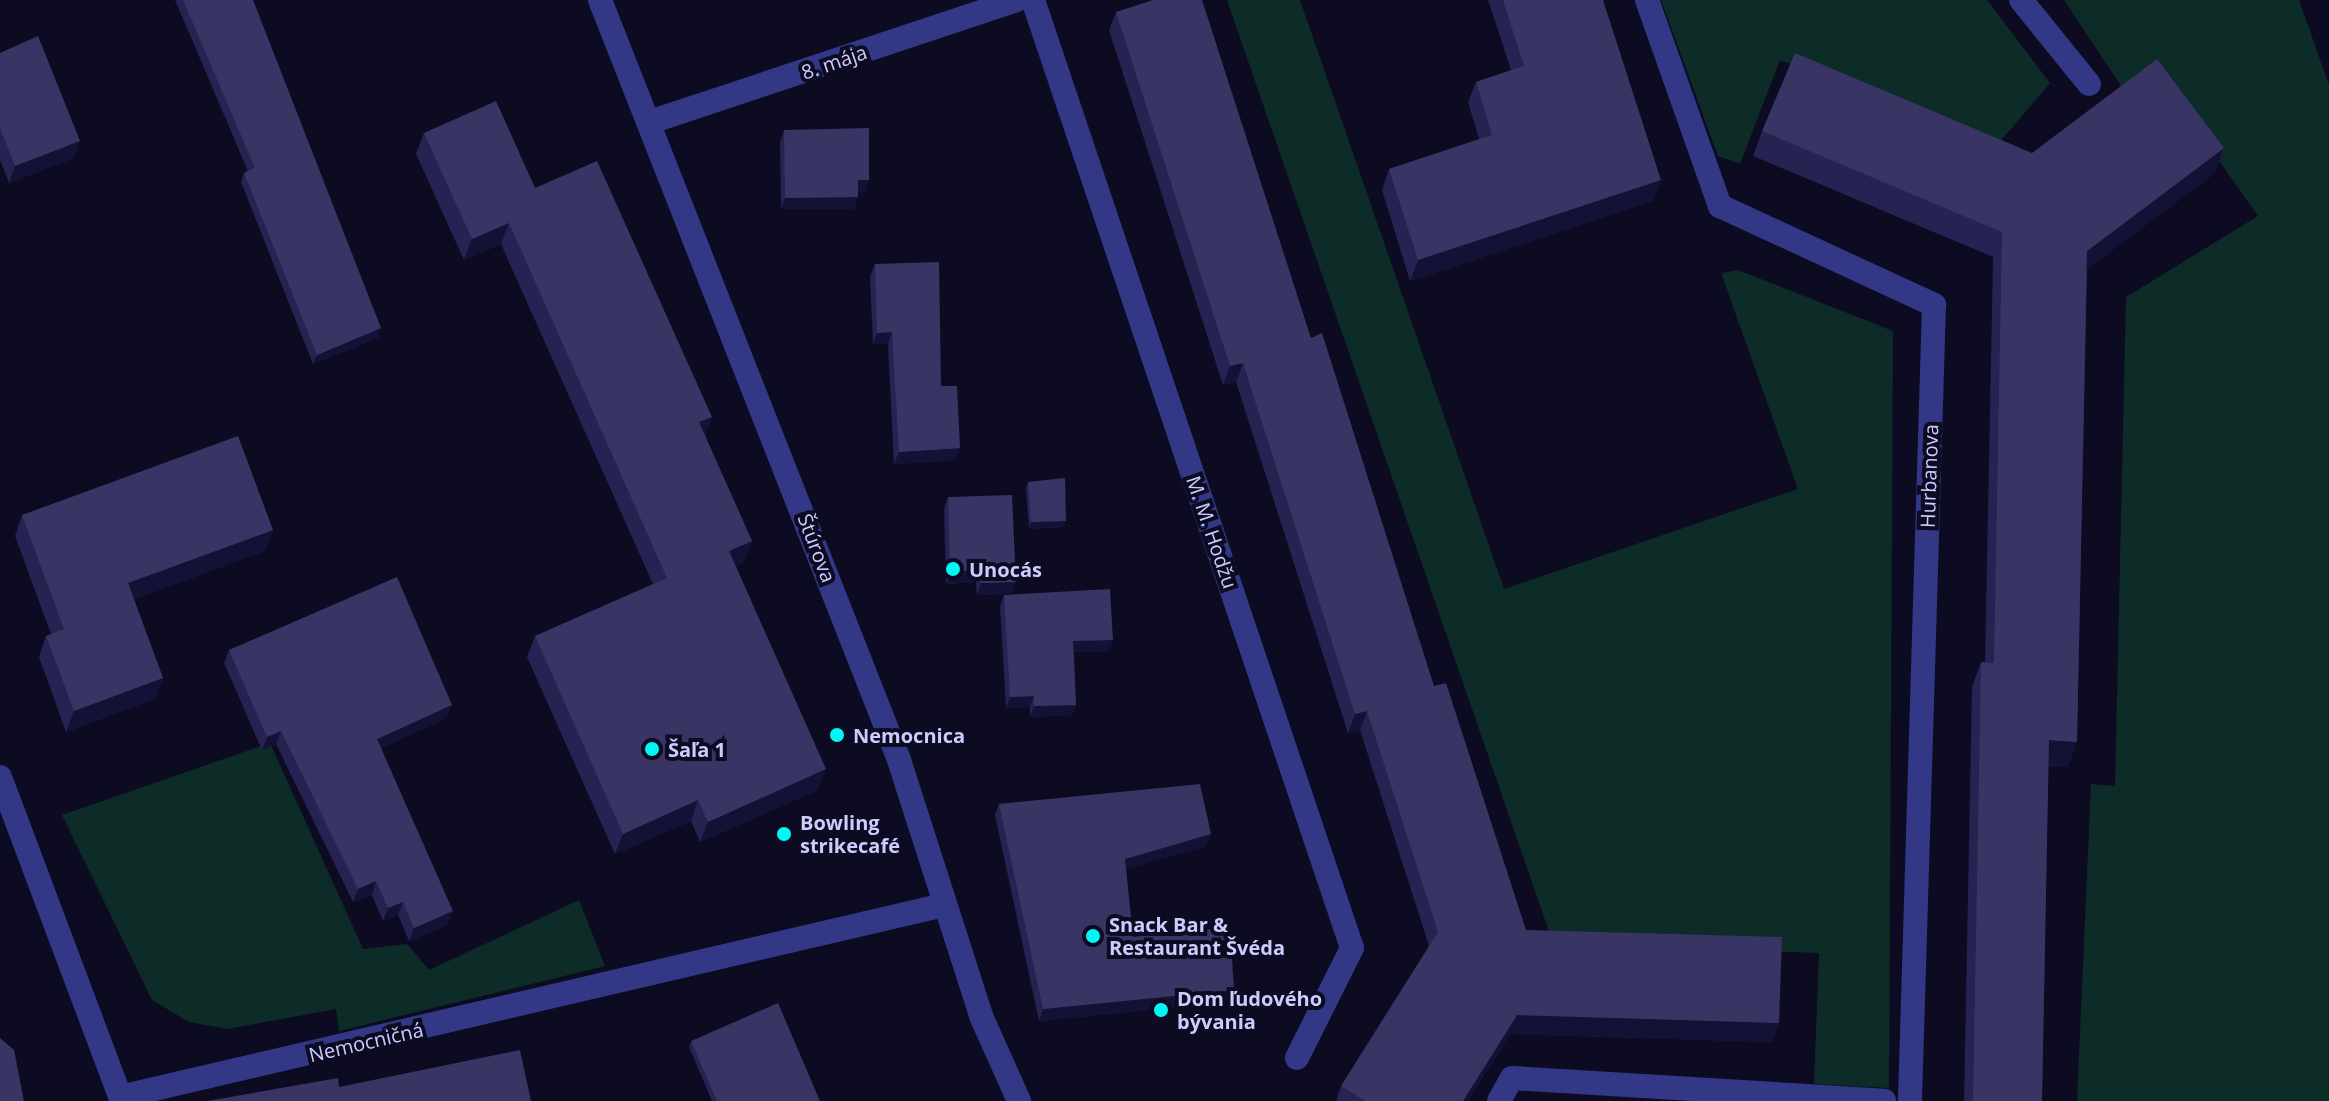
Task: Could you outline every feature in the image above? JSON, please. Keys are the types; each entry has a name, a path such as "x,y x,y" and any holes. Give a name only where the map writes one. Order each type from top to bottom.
{"street":[{"name":"Štúrova","path":"600,0 899,760 944,905 1019,1101"},
{"name":"8. mája","path":"650,122 1016,0"},
{"name":"M. M. Hodžu","path":"1033,0 1352,948 1297,1058"},
{"name":"Hurbanova","path":"1647,0 1720,206 1934,305 1910,1101"},
{"path":"2021,0 2089,84"},
{"name":"Nemocničná","path":"0,777 120,1097 944,905"},
{"path":"1499,1101 1512,1078 1884,1101"}],"green space":[{"path":"1227,0 1300,0 1504,589 1798,489 1721,273 1738,270 1893,331 1889,1088 1814,1084 1819,953 1553,943"},
{"path":"1661,0 1987,0 2050,83 1999,143 1780,60 1740,164 1718,156"},
{"path":"2064,0 2299,0 2329,85 2329,1101 2077,1101 2091,784 2115,786 2126,297 2258,216 2153,67 2123,89"},
{"path":"270,743 363,949 407,944 429,970 579,900 605,966 339,1031 336,1009 227,1029 189,1022 152,1000 62,815"}],"building":[{"path":"183,0 253,0 381,328 317,355 244,173 255,168"},
{"path":"1153,0 1202,0 1311,338 1322,333 1434,686 1446,683 1526,930 1782,937 1779,1023 1517,1015 1463,1101 1365,1101 1341,1086 1438,932 1367,711 1355,714 1243,363 1230,366 1116,12"},
{"path":"1503,0 1603,0 1661,180 1418,260 1389,169 1492,135 1476,82 1524,66"},
{"path":"38,36 80,141 15,166 0,128 0,53"},
{"path":"1795,53 2032,153 2157,59 2224,148 2087,251 2077,742 2049,740 2042,1101 1973,1101 1981,662 1994,663 2002,232 1762,131"},
{"path":"496,101 535,188 597,161 712,417 699,422 752,541 729,551 826,769 708,822 698,800 623,834 535,636 667,578 509,223 472,239 424,133"},
{"path":"869,128 869,180 858,180 858,197 785,198 784,130"},
{"path":"939,262 941,386 957,386 960,448 899,452 892,332 877,333 875,264"},
{"path":"238,436 273,530 128,583 163,678 74,711 46,636 64,629 22,515"},
{"path":"1065,478 1066,521 1031,522 1028,482"},
{"path":"1012,495 1016,582 981,583 980,570 950,572 948,497"},
{"path":"397,577 452,705 377,739 453,911 414,928 403,902 388,908 376,881 358,889 281,731 267,737 229,650"},
{"path":"1110,589 1113,640 1073,641 1076,705 1034,706 1034,696 1010,697 1004,595"},
{"path":"1200,784 1211,834 1125,859 1133,937 1230,927 1234,990 1043,1009 999,804"},
{"path":"778,1003 820,1101 717,1101 691,1041"},
{"path":"0,1038 14,1050 24,1101 0,1101"},
{"path":"520,1050 531,1101 207,1101 338,1078 339,1087"}],"place":[{"name":"Unocás","path":"953,569"},
{"name":"Nemocnica","path":"837,735"},
{"name":"Šaľa 1","path":"652,749"},
{"name":"Bowling strikecafé","path":"784,834"},
{"name":"Snack Bar & Restaurant Švéda","path":"1093,936"},
{"name":"Dom ľudového bývania","path":"1161,1010"}]}
